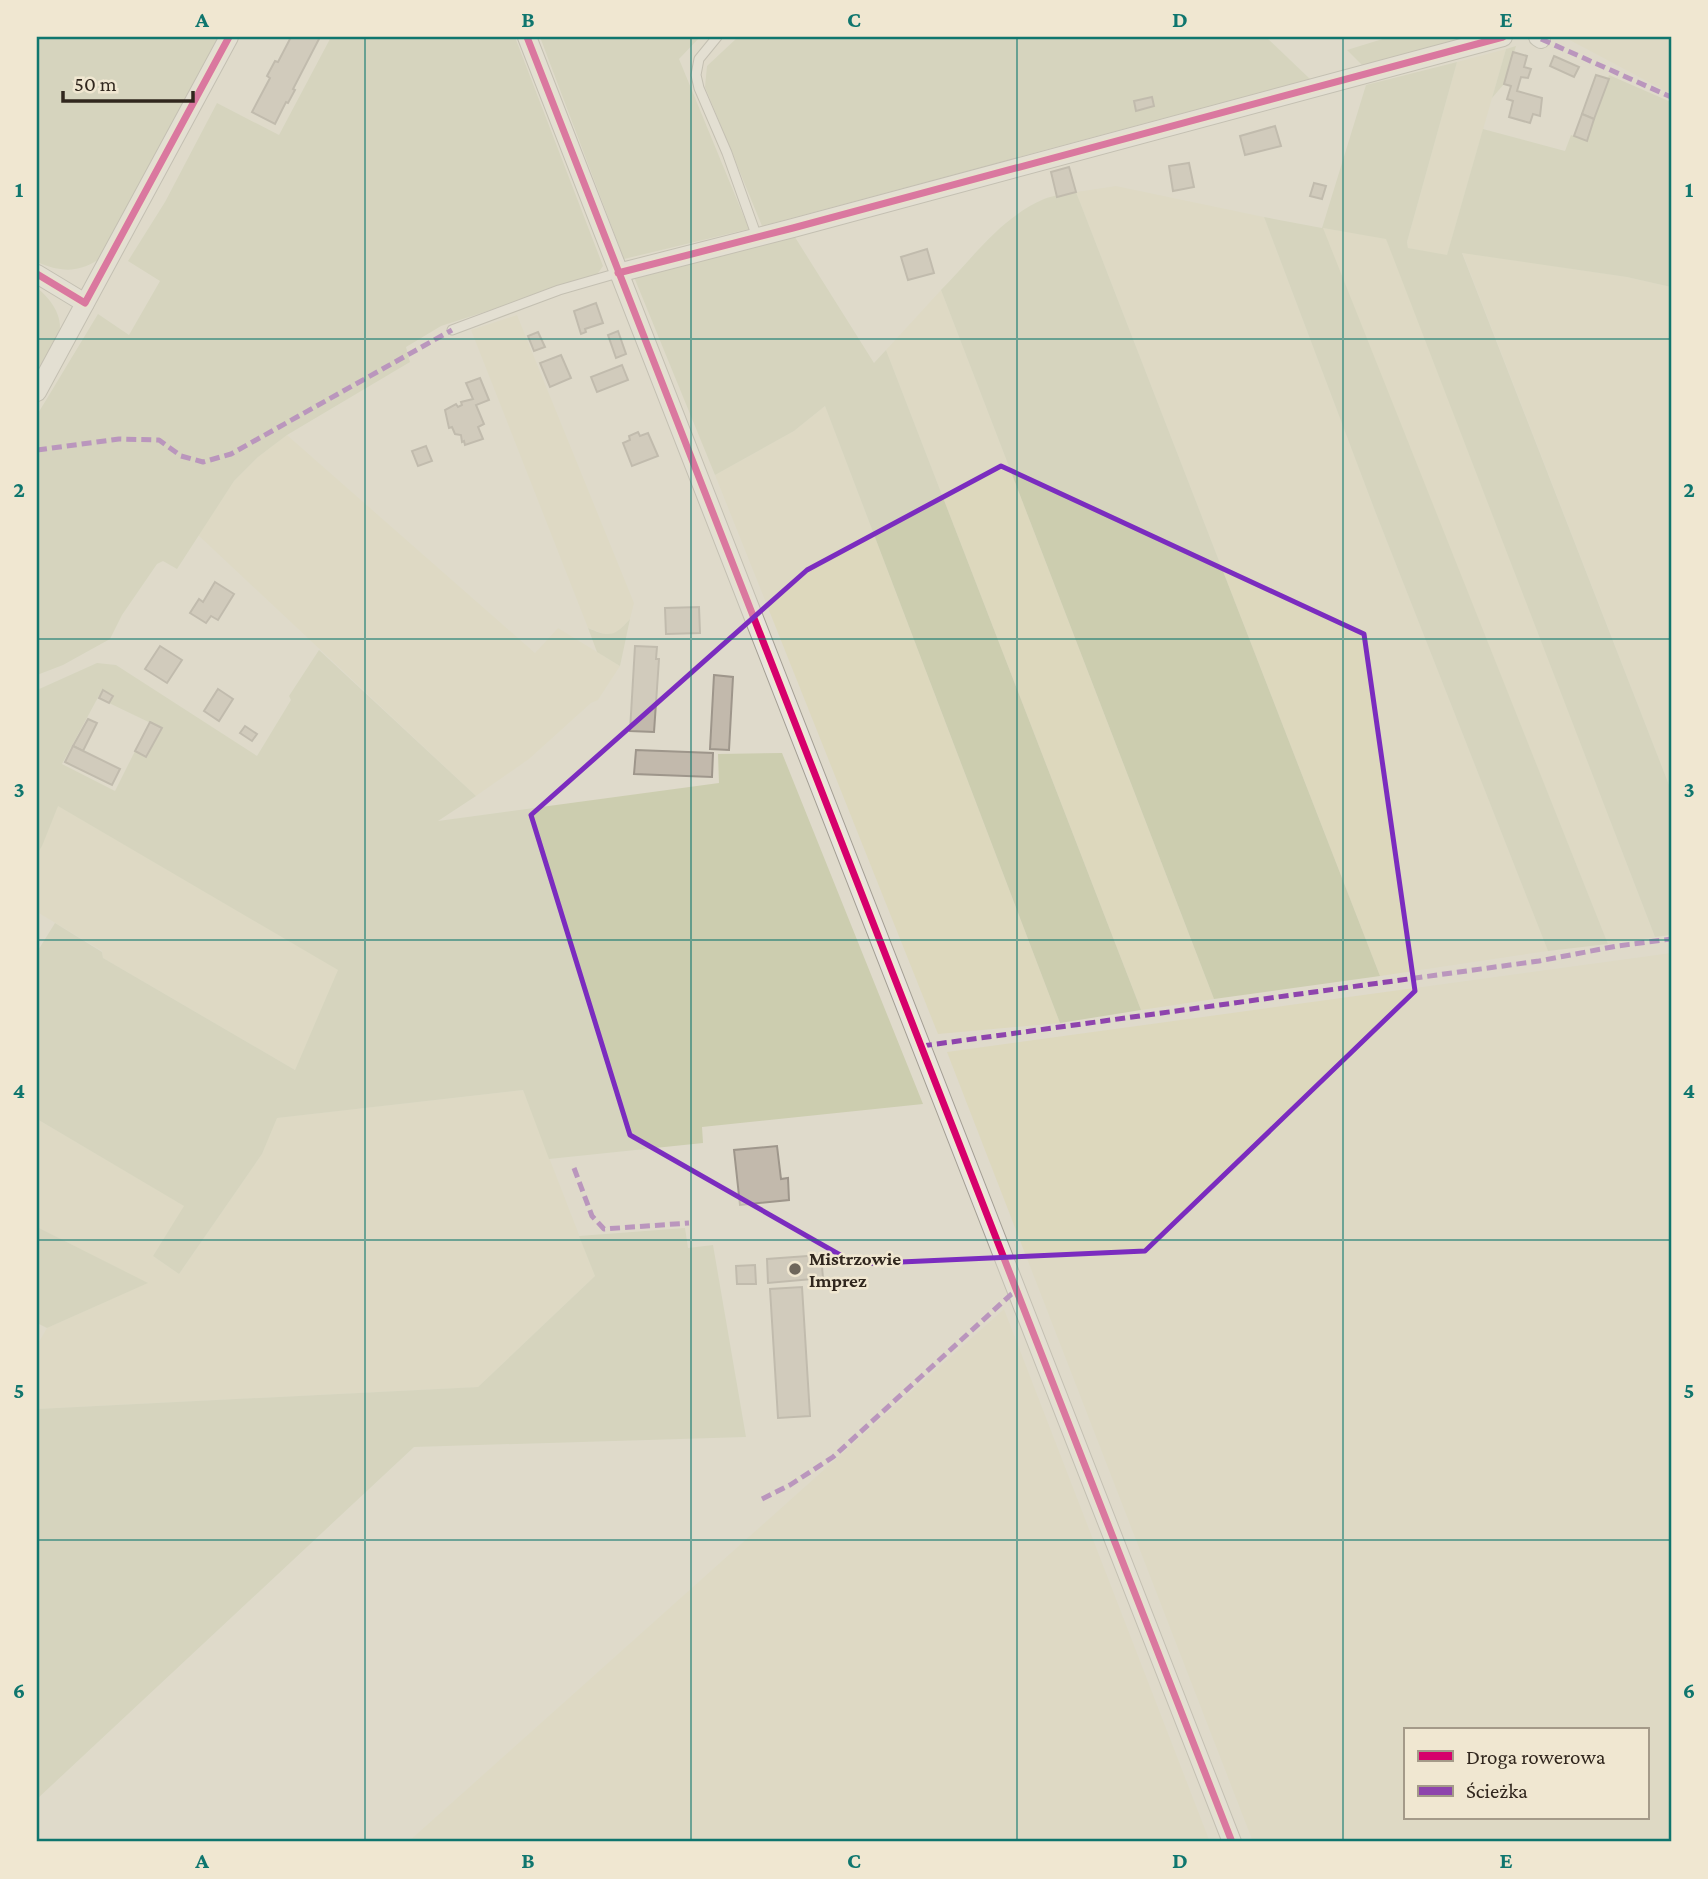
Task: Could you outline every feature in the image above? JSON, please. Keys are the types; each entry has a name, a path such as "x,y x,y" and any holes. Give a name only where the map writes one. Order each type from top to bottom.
{"street":[{"path":"37,392 229,37"},
{"path":"527,37 1232,1842"},
{"path":"618,273 1503,37"},
{"path":"37,274 85,303"}],"lane":[{"path":"717,37 699,59 695,75 757,237"},
{"path":"452,330 559,290 618,273"}],"highlighted area":[{"path":"1001,466 1364,634 1415,991 1145,1251 856,1264 630,1135 531,815 807,570"}],"shaded area":[{"path":"1564,37 1671,37 1671,94"},
{"path":"1506,49 1447,256 1408,248 1407,242 1457,62"},
{"path":"1116,186 1264,217 1375,511 1548,951 1380,976 1076,192"},
{"path":"1322,228 1386,238 1655,937 1608,944"},
{"path":"1462,252 1627,277 1671,287 1671,790"},
{"path":"941,290 1214,999 1141,1010 886,350"},
{"path":"517,315 634,603 630,619 618,632 607,635 588,628 471,330"},
{"path":"825,406 1060,1023 938,1034 715,475 794,431"},
{"path":"287,435 535,653 558,628 620,666 598,700 591,703 529,759 476,796 198,535 234,481 258,457"},
{"path":"57,805 339,970 295,1070 103,958 102,951 37,912 37,855"},
{"path":"1671,953 1671,1842 1253,1842 947,1052"},
{"path":"523,1090 595,1276 478,1387 37,1409 37,1345 47,1328 147,1283 37,1227 37,1119 185,1206 153,1256 179,1274 262,1154 276,1118"},
{"path":"1004,1309 1210,1842 408,1842 818,1475"}],"green space":[{"path":"37,37 218,37 98,260 76,269 53,268 37,262"},
{"path":"331,37 515,37 603,266 596,276 441,326 406,347 410,362 287,435 258,457 234,481 177,569 163,561 157,564 122,615 110,639 63,665 37,675 37,415 98,314 129,335 160,281 128,261 165,202 217,103 279,135"},
{"path":"540,37 700,37 679,59 749,229 624,259"},
{"path":"738,37 1266,37 1310,79 762,226 705,87 707,66"},
{"path":"1389,37 1474,37 1362,65 1347,50"},
{"path":"1516,46 1504,84 1492,98 1506,49"},
{"path":"1457,62 1407,242 1408,248 1447,255 1483,129 1565,151 1571,135 1587,140 1609,75 1671,102 1671,287 1627,277 1462,253 1671,790 1671,935 1655,937 1386,239 1323,228 1608,944 1548,951 1375,511 1264,217 1322,228 1366,85"},
{"path":"1076,192 1380,976 1214,999 941,290 988,240 1014,217 1044,199"},
{"path":"793,234 874,363 886,350 1141,1010 1060,1023 825,406 794,431 715,475 634,277"},
{"path":"37,288 55,308 60,328 57,339 37,374"},
{"path":"630,619 620,666 597,652 588,628 612,634"},
{"path":"319,650 476,796 438,821 719,783 718,754 782,753 923,1104 702,1127 703,1143 549,1159 523,1090 277,1118 262,1154 179,1274 153,1256 184,1206 37,1119 37,952 55,923 102,952 103,958 295,1070 338,970 58,806 42,846 37,850 37,690 97,663 116,665 257,756 291,700 289,696","holes":["102,690 113,695 109,703 161,728 147,757 135,751 115,791 62,764"]},
{"path":"37,1227 148,1283 47,1328 37,1323"},
{"path":"685,1228 688,1248 713,1245 746,1437 414,1447 37,1799 37,1409 478,1387 595,1276 579,1236"}],"building":[{"path":"291,37 320,37 293,89 295,90 275,124 252,112 270,78 267,76"},
{"path":"1513,52 1527,56 1524,67 1531,69 1528,78 1521,77 1517,91 1542,98 1540,116 1533,114 1530,123 1509,117 1513,101 1507,99 1511,86 1504,84"},
{"path":"1554,56 1579,67 1574,77 1550,66"},
{"path":"1596,75 1609,79 1594,119 1582,114"},
{"path":"1152,97 1154,106 1136,111 1134,101"},
{"path":"1582,114 1594,119 1587,141 1574,136"},
{"path":"1275,126 1281,146 1245,155 1240,136"},
{"path":"1189,163 1194,187 1173,191 1169,166"},
{"path":"1069,167 1076,192 1057,197 1051,172"},
{"path":"1314,183 1326,186 1322,199 1310,196"},
{"path":"927,249 934,273 908,280 901,257"},
{"path":"596,303 603,323 585,329 586,332 581,334 574,311"},
{"path":"618,331 626,354 616,358 608,335"},
{"path":"538,332 545,347 534,351 528,336"},
{"path":"561,355 571,378 550,387 540,363"},
{"path":"622,365 628,380 597,392 591,377"},
{"path":"480,378 489,400 476,405 484,424 478,427 483,439 465,445 461,435 455,434 452,427 449,428 445,410 473,399 466,383"},
{"path":"638,432 640,436 648,433 658,456 632,466 623,443"},
{"path":"426,446 432,461 418,466 412,451"},
{"path":"215,582 234,594 218,620 211,616 206,623 190,613 199,599 203,602"},
{"path":"699,607 700,633 666,634 665,608"},
{"path":"160,646 182,660 167,683 145,669"},
{"path":"635,646 657,647 656,659 659,659 654,732 630,731"},
{"path":"714,675 733,677 729,750 710,749"},
{"path":"218,689 233,699 219,721 204,711"},
{"path":"103,690 113,696 109,703 99,698"},
{"path":"88,719 97,723 83,751 73,746"},
{"path":"150,722 162,728 146,757 135,751"},
{"path":"245,726 257,734 252,741 240,733"},
{"path":"73,746 120,769 112,785 65,762"},
{"path":"636,750 713,753 712,777 634,774"},
{"path":"777,1146 781,1179 788,1178 789,1200 740,1205 734,1150"},
{"name":"Mistrzowie Imprez","path":"821,1255 823,1278 768,1283 767,1259"},
{"path":"755,1265 756,1284 737,1284 736,1266"},
{"path":"802,1287 810,1416 778,1418 770,1289"}],"marked path":[{"path":"1541,39 1671,97"},
{"path":"37,450 119,439 159,440 181,456 203,462 231,454 452,330"},
{"path":"922,1046 1539,961 1671,939"},
{"path":"574,1168 592,1216 604,1229 689,1223"},
{"path":"762,1499 790,1485 833,1457 1017,1289"}],"cycle path":[{"path":"37,274 85,303 229,37"},
{"path":"527,37 1232,1842"},
{"path":"618,273 1503,37"}],"place":[{"name":"Mistrzowie Imprez","path":"795,1269"}]}
